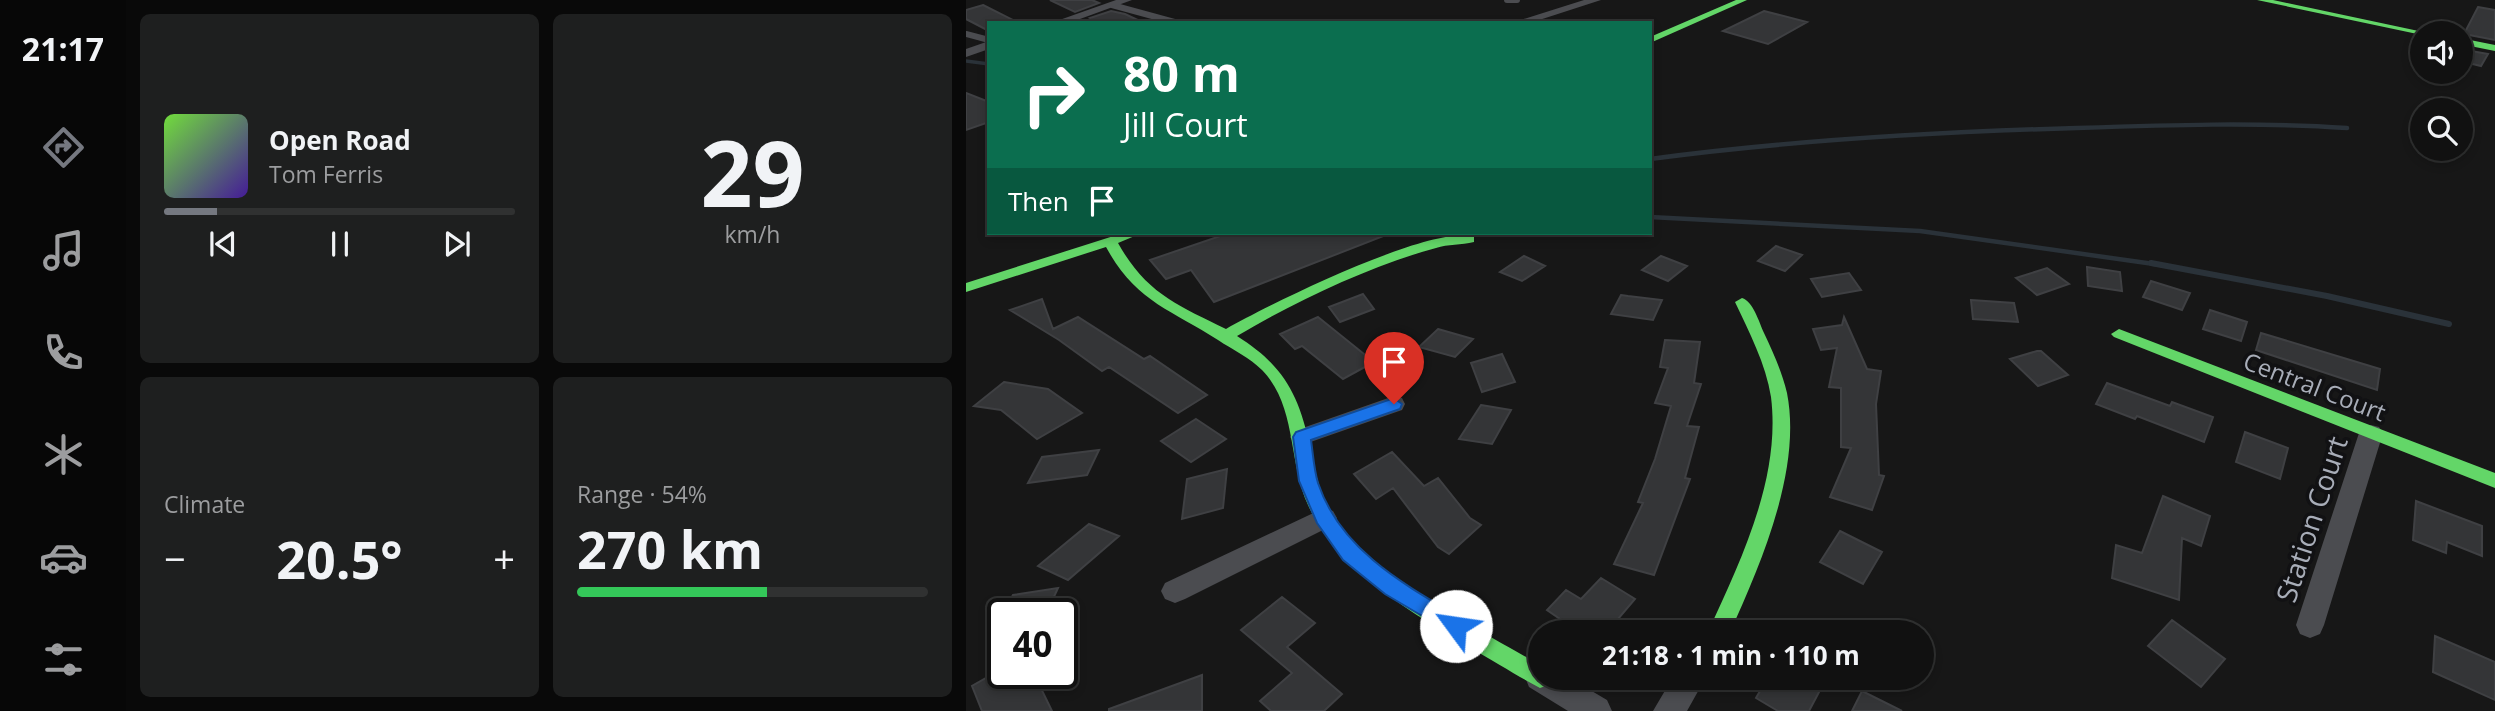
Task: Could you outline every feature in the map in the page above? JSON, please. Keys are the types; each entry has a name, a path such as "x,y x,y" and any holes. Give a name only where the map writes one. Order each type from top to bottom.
{"street":[{"path":"1063,21 1126,0"},
{"path":"1524,21 1596,0"},
{"path":"2261,0 2410,30"},
{"path":"1652,39 1737,1"},
{"path":"966,53 987,44"},
{"path":"2473,44 2495,48"},
{"path":"966,288 1129,235"},
{"path":"1224,337 1267,311 1332,281 1445,238 1469,239"},
{"path":"1110,241 1124,270 1145,292 1167,307 1248,350 1277,376 1294,405 1308,481 1324,517 1351,554 1371,573 1528,670"},
{"path":"1725,620 1743,584 1763,528 1774,484 1779,434 1779,394 1742,302"},
{"name":"Central Court","path":"2119,334 2495,481"},
{"path":"1302,437 1394,404"},
{"name":"Station Court","path":"2310,625 2371,433"},
{"path":"1175,591 1324,517"},
{"path":"1561,690 1596,711"},
{"path":"1669,711 1683,690"}],"lane":[{"path":"1507,0 1517,0"},
{"path":"1112,5 1171,21"},
{"path":"966,33 987,42"}],"building":[{"path":"1050,0 1092,0 1099,3 1075,12"},
{"path":"983,5 1015,21 987,21 987,30 966,19 966,10"},
{"path":"2478,7 2495,10 2495,40 2473,36 2473,21 2471,21"},
{"path":"1111,11 1140,21 1095,21 1090,18"},
{"path":"1764,11 1807,22 1768,44 1723,31"},
{"path":"2473,51 2488,54 2481,66 2473,64"},
{"path":"966,93 987,101 987,123 966,130"},
{"path":"1223,235 1386,235 1214,302 1191,270 1166,279 1150,260"},
{"path":"1776,246 1802,255 1785,271 1758,261"},
{"path":"1524,256 1545,266 1522,281 1500,272"},
{"path":"1661,256 1687,266 1668,281 1642,270"},
{"path":"2087,267 2120,272 2122,291 2088,286"},
{"path":"2047,268 2069,284 2037,295 2016,278"},
{"path":"1849,273 1861,290 1822,297 1811,279"},
{"path":"2151,281 2190,293 2182,310 2143,297"},
{"path":"1363,294 1374,309 1340,322 1329,307"},
{"path":"1621,295 1662,300 1653,320 1611,314"},
{"path":"1042,299 1053,329 1078,317 1144,359 1150,356 1207,395 1178,413 1109,367 1102,371 1010,310"},
{"path":"1971,300 2014,303 2018,322 1973,319"},
{"path":"2210,310 2247,322 2241,341 2203,329"},
{"path":"1318,317 1374,362 1343,379 1302,346 1295,349 1280,334"},
{"path":"1844,317 1867,369 1881,371 1876,404 1879,475 1884,476 1872,510 1830,497 1851,448 1841,447 1841,388 1829,387 1837,348 1821,350 1813,329 1842,325"},
{"path":"1438,329 1473,339 1455,357 1419,347"},
{"path":"2261,333 2380,369 2377,390 2256,350"},
{"path":"1665,340 1700,342 1694,383 1701,384 1687,426 1699,427 1685,478 1690,479 1654,575 1614,564 1643,503 1638,502 1671,406 1655,403 1668,368 1660,367"},
{"path":"2041,351 2068,375 2038,386 2010,359"},
{"path":"1502,354 1515,382 1482,392 1471,363"},
{"path":"1004,382 1048,389 1082,413 1037,439 1001,410 974,406"},
{"path":"2107,383 2170,406 2172,402 2213,417 2204,442 2137,416 2135,419 2096,404"},
{"path":"1481,405 1511,410 1492,444 1459,439"},
{"path":"1196,419 1226,439 1191,462 1161,441"},
{"path":"2245,432 2288,448 2280,479 2236,462"},
{"path":"1099,450 1087,475 1028,483 1042,457"},
{"path":"1392,452 1424,486 1438,478 1470,518 1481,525 1449,554 1438,547 1393,488 1376,499 1354,474"},
{"path":"1227,469 1223,508 1182,519 1187,479"},
{"path":"2163,496 2210,516 2201,546 2182,538 2179,600 2112,578 2116,545 2142,553"},
{"path":"2416,501 2482,526 2482,556 2447,542 2446,553 2413,540"},
{"path":"1089,524 1119,536 1068,580 1038,566"},
{"path":"1840,531 1882,552 1863,584 1820,562"},
{"path":"1601,578 1635,599 1617,620 1562,620 1547,610 1566,590 1581,599"},
{"path":"1058,588 1053,598 1011,598 1013,595"},
{"path":"1282,597 1315,623 1287,647 1342,694 1324,711 1271,711 1260,701 1292,673 1241,630"},
{"path":"2172,620 2225,659 2201,687 2148,646"},
{"path":"2435,636 2495,662 2495,700 2433,672"},
{"path":"1202,675 1202,711 1109,711 1109,709"},
{"path":"987,677 987,689 1041,689 1052,711 982,711 972,686"},
{"path":"1761,690 1820,690 1809,711 1778,711 1756,698"},
{"path":"1862,691 1902,711 1852,711"}],"waterway":[{"path":"966,61 987,64"},
{"path":"1652,159 1810,142 1970,132 2212,125 2347,128"},
{"path":"1652,217 1920,231 2161,265"},
{"path":"2151,263 2327,296 2449,324"}],"traffic: fast":[{"path":"1652,39 1743,0"},
{"path":"2261,0 2410,30"},
{"path":"2473,44 2495,48"},
{"path":"966,288 1129,235"},
{"path":"1224,337 1279,307 1356,273 1421,248 1469,239"},
{"path":"1110,241 1124,267 1142,286 1161,301 1247,349 1268,367 1280,382 1294,415 1310,487 1317,504 1328,524 1356,557 1408,596 1528,670"},
{"path":"1725,620 1765,517 1779,453 1781,423 1779,396 1773,372 1742,302"},
{"path":"2119,334 2495,481"}],"route":[{"path":"1394,404 1302,437 1308,481 1330,529 1351,554 1392,588 1456,626"}]}
